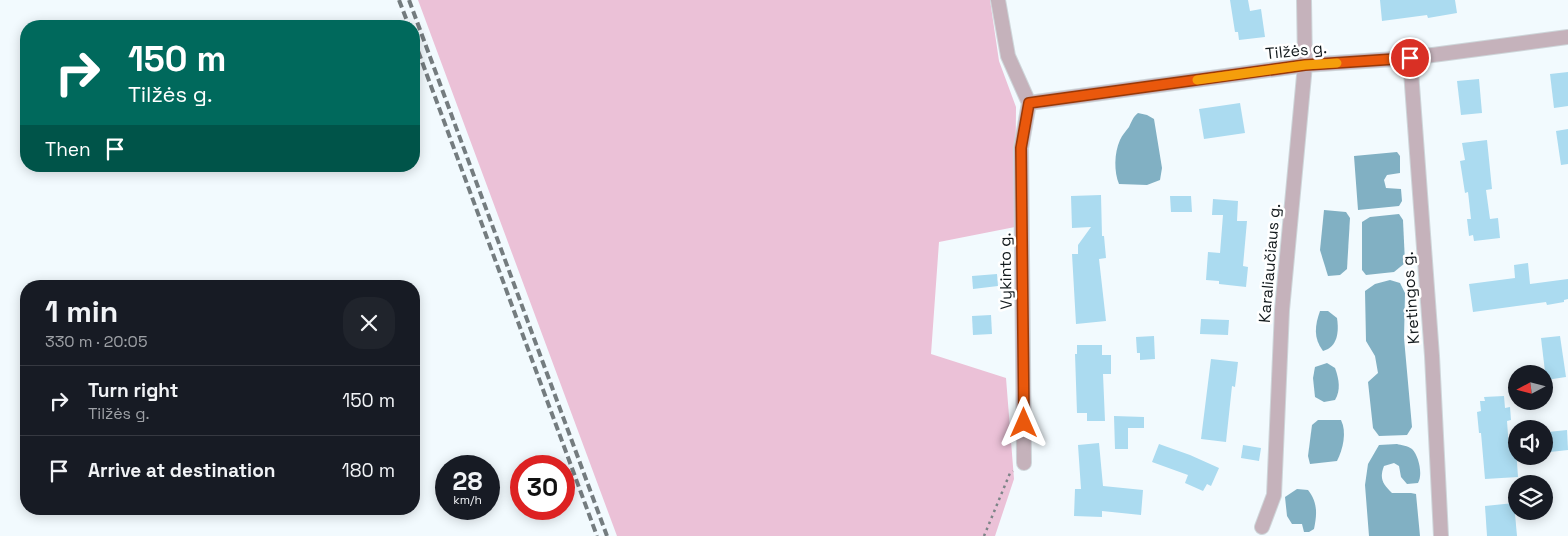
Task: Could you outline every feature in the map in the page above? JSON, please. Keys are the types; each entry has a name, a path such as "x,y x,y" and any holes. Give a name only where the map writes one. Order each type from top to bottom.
{"street":[{"path":"998,0 1008,56 1029,103"},
{"name":"Karaliaučiaus g.","path":"1262,527 1274,495 1282,310 1305,65 1304,0"},
{"name":"Tilžės g.","path":"1029,103 1305,65 1410,58 1568,37"},
{"name":"Kretingos g.","path":"1410,58 1432,356 1441,536"},
{"name":"Vykinto g.","path":"1024,462 1021,148 1029,103"}],"path":[{"path":"984,536 1010,473 1024,462"}],"shaded area":[{"path":"418,0 990,0 999,61 1016,107 1015,227 939,242 931,354 1006,378 1014,479 995,536 617,536"}],"water":[{"path":"1138,113 1154,119 1162,168 1160,180 1147,185 1119,184 1115,162 1118,145"},
{"path":"1397,152 1400,156 1400,173 1387,175 1384,180 1386,188 1401,189 1402,201 1399,206 1358,210 1354,156"},
{"path":"1324,210 1346,212 1350,218 1347,269 1340,275 1328,276 1320,250"},
{"path":"1399,214 1403,220 1405,263 1394,272 1366,275 1362,270 1362,222 1370,217"},
{"path":"1390,280 1400,283 1405,293 1404,338 1412,427 1407,435 1379,436 1373,428 1368,382 1378,373 1375,356 1366,341 1365,291 1375,284"},
{"path":"1320,311 1328,311 1337,318 1338,323 1335,342 1323,351 1316,336"},
{"path":"1327,363 1335,368 1339,388 1335,400 1324,402 1315,397 1313,378 1315,367"},
{"path":"1318,420 1341,420 1344,430 1344,441 1337,461 1310,464 1308,456 1312,425"},
{"path":"1397,444 1409,447 1414,452 1420,471 1418,483 1407,484 1401,477 1399,466 1394,463 1384,466 1382,478 1384,484 1392,493 1416,494 1420,536 1369,536 1365,485 1368,464 1379,445"},
{"path":"1297,489 1308,490 1315,504 1314,529 1309,532 1304,532 1302,524 1292,524 1287,516 1285,497"}],"building":[{"path":"1230,0 1248,0 1250,11 1261,9 1265,37 1239,40 1238,32 1235,32"},
{"path":"1380,0 1455,0 1457,13 1428,18 1427,15 1382,21"},
{"path":"1568,72 1568,106 1554,108 1550,74"},
{"path":"1479,79 1482,113 1461,115 1457,81"},
{"path":"1240,103 1245,133 1204,139 1199,109"},
{"path":"1568,129 1568,164 1561,165 1556,131"},
{"path":"1487,140 1492,189 1486,190 1490,219 1498,218 1500,238 1474,241 1473,235 1469,236 1467,219 1471,219 1468,192 1465,193 1460,161 1465,160 1462,143"},
{"path":"1101,195 1102,236 1104,236 1106,258 1099,259 1106,321 1076,324 1072,254 1078,254 1078,245 1091,227 1072,228 1071,196"},
{"path":"1170,196 1191,196 1192,212 1171,212"},
{"path":"1213,199 1238,201 1237,221 1247,221 1243,266 1248,267 1246,287 1219,284 1219,281 1206,280 1208,252 1220,253 1223,215 1212,215"},
{"path":"1528,263 1530,284 1568,279 1568,299 1564,300 1564,302 1547,305 1546,302 1473,312 1469,284 1515,278 1514,265"},
{"path":"997,274 998,286 973,289 972,276"},
{"path":"991,315 992,334 973,335 972,316"},
{"path":"1201,319 1229,320 1228,335 1200,334"},
{"path":"1154,336 1155,359 1140,360 1140,353 1137,353 1136,337"},
{"path":"1560,336 1566,377 1553,379 1553,365 1544,365 1541,338"},
{"path":"1077,345 1102,345 1102,355 1111,355 1111,374 1103,374 1105,421 1087,421 1087,413 1077,413 1075,354 1077,354"},
{"path":"1211,359 1238,362 1235,387 1232,386 1226,442 1201,439"},
{"path":"1504,396 1505,408 1508,407 1508,410 1510,410 1511,420 1507,421 1508,465 1517,465 1518,475 1485,479 1477,412 1481,411 1480,401 1485,401 1484,397"},
{"path":"1114,416 1144,417 1144,428 1128,428 1128,449 1115,449"},
{"path":"1567,430 1568,450 1553,452 1553,431"},
{"path":"1099,443 1103,486 1143,490 1141,515 1102,511 1102,517 1074,516 1075,489 1081,489 1078,445"},
{"path":"1159,444 1219,468 1211,486 1207,484 1203,491 1185,483 1188,475 1152,462"},
{"path":"1243,445 1261,448 1259,461 1241,458"},
{"path":"1508,504 1508,520 1516,520 1517,536 1487,536 1485,506"}],"railway":[{"path":"399,0 407,20"},
{"path":"409,0 416,20"},
{"path":"420,30 607,536"},
{"path":"420,56 597,536"}],"slow traffic":[{"path":"1197,80 1305,65 1337,63"}],"route":[{"path":"1024,423 1021,148 1029,103 1305,65 1410,58"}]}
